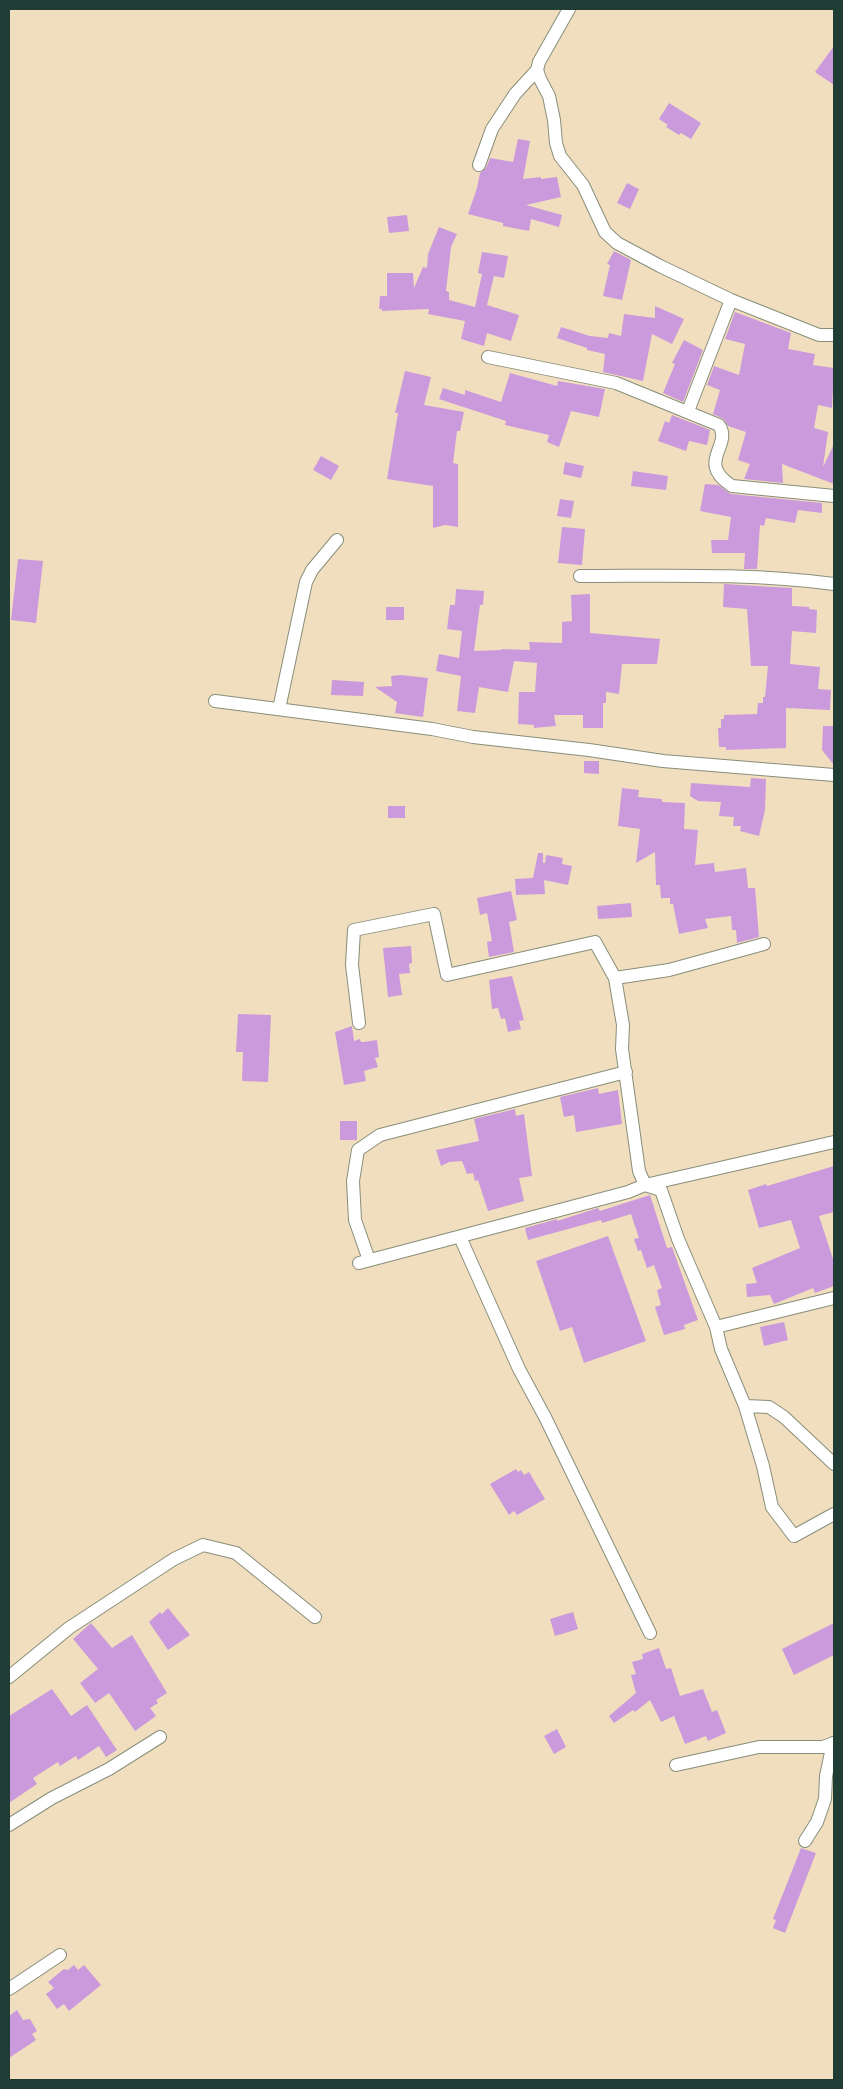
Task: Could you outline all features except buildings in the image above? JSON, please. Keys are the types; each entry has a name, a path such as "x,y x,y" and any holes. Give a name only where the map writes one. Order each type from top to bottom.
{"street":[{"path":"479,165 492,129 516,94 537,70 539,62 569,9"},
{"path":"537,70 549,96 556,143 560,156 583,185 605,232 617,243 731,300 819,335 834,335"},
{"path":"688,411 731,300"},
{"path":"488,357 616,383 719,425 722,429 715,470 722,479 732,486 834,496"},
{"path":"279,709 306,582 312,570 337,540"},
{"path":"580,576 734,576 792,578 834,584"},
{"path":"215,701 663,761 834,775"},
{"path":"358,1022 352,965 354,930 434,914 447,975 595,942 615,978 623,1025 622,1049 639,1171 645,1185 661,1190 678,1239 716,1327 720,1349 745,1406 763,1466 772,1508 794,1536 834,1514"},
{"path":"615,978 668,970 764,944"},
{"path":"626,1072 380,1135 358,1150 353,1181 356,1220 364,1262 628,1192 645,1185 834,1142"},
{"path":"460,1237 519,1369 545,1417 650,1633"},
{"path":"716,1327 834,1298"},
{"path":"745,1406 769,1407 784,1417 834,1464"},
{"path":"9,1677 69,1628 174,1559 203,1545 236,1553 315,1618"},
{"path":"9,1825 52,1798 109,1769 160,1737"},
{"path":"676,1765 759,1747 823,1747 834,1743"},
{"path":"805,1841 817,1822 825,1799 826,1776 834,1743"},
{"path":"9,1989 60,1955"}]}
